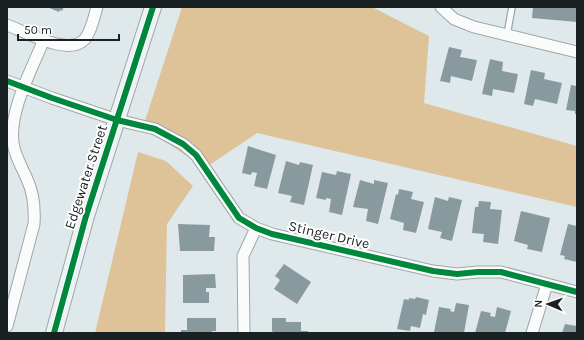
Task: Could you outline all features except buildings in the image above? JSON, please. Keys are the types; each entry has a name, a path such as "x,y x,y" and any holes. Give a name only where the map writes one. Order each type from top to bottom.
{"street":[{"path":"7,25 59,45 76,45 84,39 89,32 97,7"},
{"name":"Edgewater Street","path":"54,333 84,224 153,7"},
{"path":"441,7 454,19 474,27 577,52"},
{"path":"7,326 34,216 32,192 18,160 12,131 15,115 44,39"},
{"name":"Stinger Drive","path":"7,81 117,120 155,130 183,144 196,155 239,218 256,228 272,234 433,271 457,274 501,272 577,292"},
{"path":"244,333 243,256 256,228"},
{"path":"532,333 547,284"}],"lane":[{"path":"507,35 512,7"}],"shaded area":[{"path":"182,7 372,7 429,36 424,103 577,146 577,207 257,133 205,168 143,127"},
{"path":"138,152 166,161 193,186 167,224 165,333 95,333"}],"cycle path":[{"path":"54,333 86,216 153,7"},
{"path":"7,81 117,120 155,129 183,144 196,155 239,218 256,228 272,234 433,271 457,274 501,272 577,292"}]}
